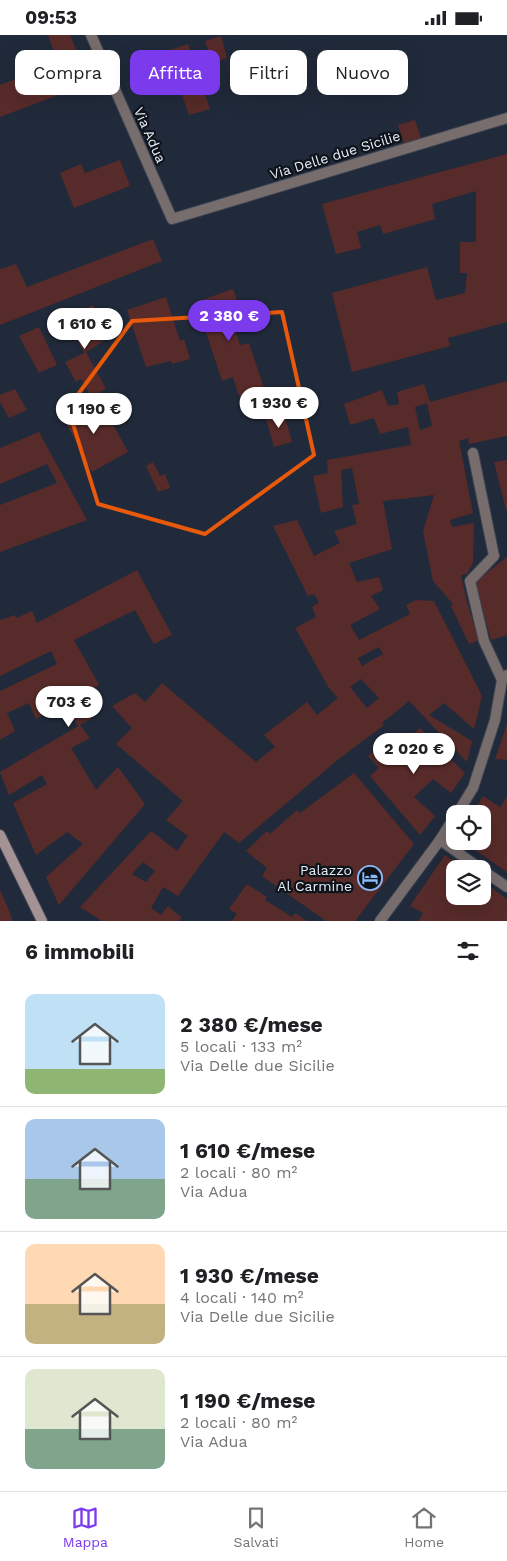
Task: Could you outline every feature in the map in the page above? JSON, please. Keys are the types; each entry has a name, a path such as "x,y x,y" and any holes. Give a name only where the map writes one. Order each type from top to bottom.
{"street":[{"name":"Via Adua","path":"91,35 172,219"},
{"name":"Via Delle due Sicilie","path":"172,219 507,118"},
{"path":"462,805 473,788 495,720 504,677 484,641 470,581 494,556 473,453"},
{"path":"380,921 446,831"},
{"path":"0,835 41,920"},
{"path":"440,840 469,860"},
{"path":"491,875 507,887"}],"highlighted area":[{"path":"282,312 314,455 205,534 98,504 68,408 132,321"}],"building":[{"path":"48,35 70,35 76,50 53,50"},
{"path":"221,36 227,58 220,60 220,50 208,50 205,41"},
{"path":"188,44 190,50 170,50"},
{"path":"15,79 15,95 58,95 0,117 0,85"},
{"path":"182,95 205,95 210,109 189,115"},
{"path":"415,120 421,138 404,144 398,125"},
{"path":"507,154 507,322 448,338 450,346 352,372 332,293 427,267 436,300 465,293 467,273 460,273 460,242 476,242 476,191 432,204 435,219 383,234 380,225 357,232 361,248 336,254 322,204"},
{"path":"120,160 130,186 74,208 60,173 81,164 85,173"},
{"path":"153,239 162,261 0,325 0,269 16,264 27,287"},
{"path":"233,289 242,315 231,319 240,345 249,343 264,388 239,396 233,377 222,381 196,302"},
{"path":"166,297 180,341 184,339 190,359 172,364 171,361 146,367 127,310"},
{"path":"93,305 97,313 90,316 104,341 86,352 106,389 91,396 81,379 76,382 65,362 84,353 65,317"},
{"path":"39,327 57,365 39,373 19,336"},
{"path":"507,381 507,436 469,444 468,438 459,441 473,513 450,520 452,527 474,523 473,563 467,574 461,575 479,640 469,644 451,606 453,604 433,581 423,531 434,495 383,501 392,549 349,563 357,582 379,577 383,590 371,596 380,609 350,625 359,640 410,614 406,605 416,600 434,601 482,696 474,729 444,703 429,715 472,741 467,762 409,701 382,723 384,725 340,758 239,843 224,832 178,896 163,887 151,908 161,915 168,906 182,918 178,921 102,921 80,907 151,831 177,851 188,836 166,820 183,801 116,744 132,728 112,706 135,693 145,702 162,683 256,762 275,747 264,735 307,702 317,715 338,698 329,688 295,628 316,617 312,607 319,602 314,594 308,596 273,526 297,520 314,556 340,543 334,531 357,524 352,505 359,504 352,468 341,470 343,507 321,513 313,476 328,473 327,460 411,445 408,427 380,434 374,418 350,425 344,404 382,390 388,406 399,404 397,392 424,384 430,402","holes":["427,403 432,426 420,430 415,407","379,647 383,654 362,666 358,658","361,679 379,698 367,708 350,687","143,862 155,871 146,882 132,874"]},
{"path":"15,389 27,410 9,418 0,402 0,395"},
{"path":"77,399 86,415 103,406 128,452 92,472 58,408"},
{"path":"283,410 292,442 274,447 265,415"},
{"path":"39,432 87,520 0,552 0,505 57,483 47,464 0,484 0,448"},
{"path":"507,460 507,510 506,510 494,462"},
{"path":"153,462 160,476 165,474 170,488 158,492 146,466"},
{"path":"507,557 507,635 491,640 475,582"},
{"path":"137,570 172,635 154,644 135,610 74,640 99,685 78,696 91,719 80,725 90,738 71,748 96,790 118,767 145,804 59,905 46,877 83,844 67,832 36,855 13,803 47,784 42,775 9,795 0,772 78,726 65,703 36,719 29,703 7,713 15,731 0,740 0,691 57,664 51,651 0,676 0,620 15,615 16,618 32,611 37,623"},
{"path":"507,724 507,760 495,759"},
{"path":"420,728 465,773 451,793 433,779 414,797 435,816 420,835 370,776 379,768 368,756 381,745 391,755"},
{"path":"354,773 414,844 355,921 326,921 262,876 267,868 246,851 267,831 270,834 297,810 300,813"},
{"path":"483,796 500,807 507,797 507,872 475,850 491,850 491,805 478,805"},
{"path":"445,855 452,860 446,860 446,905 491,905 491,887 507,899 507,921 418,921 423,913 410,906"},
{"path":"247,884 267,897 265,900 292,917 295,913 307,921 232,921 237,914 229,909"},
{"path":"0,890 11,915 12,921 0,921"}],"place":[{"name":"Palazzo Al Carmine","path":"370,878"}]}
